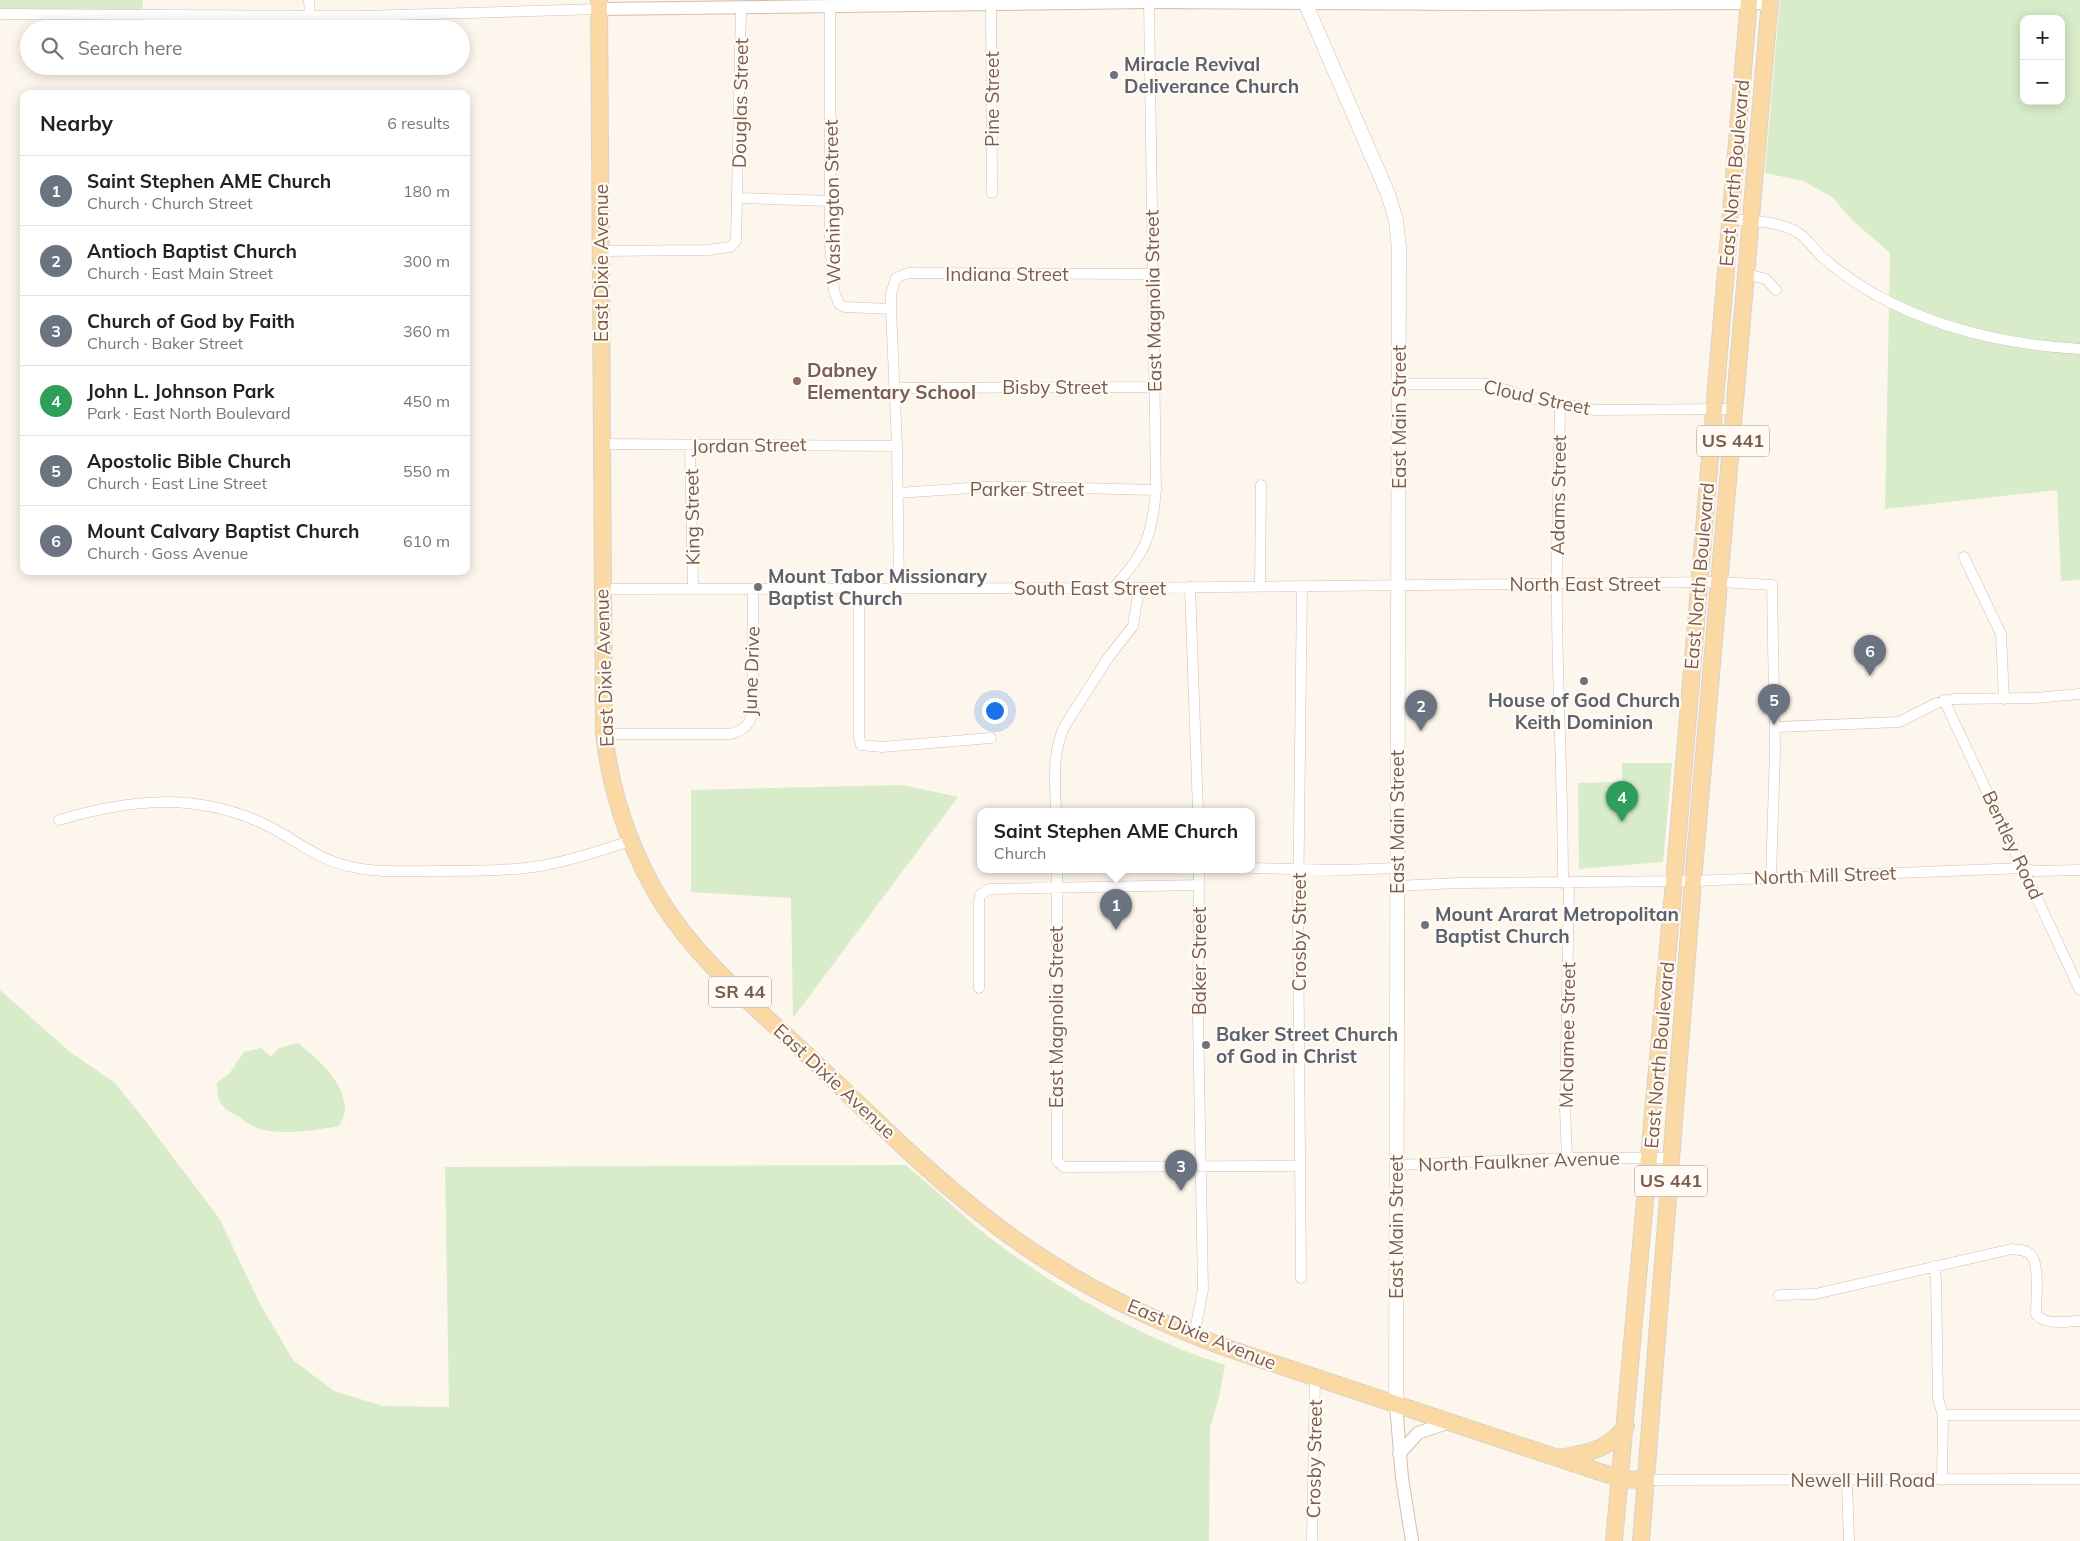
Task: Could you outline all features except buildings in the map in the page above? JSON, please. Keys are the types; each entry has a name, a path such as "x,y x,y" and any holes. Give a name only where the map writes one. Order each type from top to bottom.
{"main road":[{"name":"East North Boulevard","path":"1614,1541 1626,1426 1674,882 1748,1"},
{"name":"East North Boulevard","path":"1641,1541 1673,1158 1693,881 1721,582 1770,1"},
{"name":"East Main Street","path":"1305,2 1388,194 1396,220 1400,248 1396,1404"},
{"name":"East Dixie Avenue","path":"599,4 604,734 613,788 631,841 661,901 700,953 935,1174 990,1220 1056,1266 1125,1305 1194,1336 1621,1479"},
{"path":"1558,1458 1604,1447 1615,1440 1626,1426"},
{"name":"SR 44","path":"1621,1479 1646,1480"}],"street":[{"path":"309,0 310,16"},
{"path":"0,14 310,16 599,4 742,8 976,3 991,5 1149,2 1475,4 1770,1"},
{"name":"East Magnolia Street","path":"1113,588 1131,569 1146,543 1153,521 1156,490 1149,2"},
{"name":"Pine Street","path":"991,5 992,193"},
{"name":"Washington Street","path":"830,7 831,267 836,300 845,307 891,309"},
{"name":"Douglas Street","path":"738,198 742,8"},
{"path":"600,251 708,250 730,247 736,241 738,198 830,201"},
{"path":"1730,219 1784,227 1797,232 1820,255 1846,276 1878,295 1926,318 2004,340 2080,349"},
{"name":"Indiana Street","path":"891,309 893,282 901,275 908,273 1152,274"},
{"path":"1747,274 1766,278 1776,290"},
{"path":"891,309 897,446 899,588"},
{"name":"Cloud Street","path":"1399,384 1488,384 1534,399 1560,405 1624,411 1736,409"},
{"name":"Bisby Street","path":"894,388 1155,387"},
{"name":"Adams Street","path":"1557,584 1560,405"},
{"name":"Jordan Street","path":"602,444 690,446 842,444 897,446"},
{"name":"King Street","path":"690,446 693,589"},
{"path":"1260,586 1261,485"},
{"name":"Parker Street","path":"898,493 1038,487 1156,490"},
{"path":"1964,557 2000,634 2004,699"},
{"name":"North East Street","path":"1398,586 1408,584 1721,582 1772,585 1774,727"},
{"name":"McNamee Street","path":"1557,584 1558,712 1566,883 1565,1100 1567,1158"},
{"name":"Crosby Street","path":"1301,1278 1299,870 1302,586"},
{"name":"South East Street","path":"602,589 753,590 1398,586"},
{"path":"1190,587 1198,808"},
{"path":"859,588 858,736 861,745 882,747 992,738"},
{"path":"1056,808 1056,754 1064,726 1108,658 1133,626 1139,588"},
{"name":"June Drive","path":"604,734 730,734 743,730 752,717 753,708 753,590"},
{"path":"1771,877 1774,727 1899,722 1944,700 2004,699 2080,694"},
{"name":"Bentley Road","path":"1944,700 2080,990"},
{"path":"58,820 99,809 136,803 204,804 238,813 264,824 329,861 367,871 390,872 499,870 539,866 565,861 631,841"},
{"path":"1255,868 1299,870 1397,868"},
{"name":"North Mill Street","path":"1397,886 1458,883 1674,882 2024,868 2035,872 2080,870"},
{"name":"East Magnolia Street","path":"1057,873 1055,1156 1064,1167 1200,1167"},
{"name":"Baker Street","path":"1194,1336 1203,1289 1200,1167 1199,873"},
{"path":"979,988 978,916 980,895 989,889 1199,885"},
{"name":"North Faulkner Avenue","path":"1396,1165 1567,1158 1673,1158"},
{"path":"1200,1167 1299,1166"},
{"path":"1779,1296 1815,1294 2012,1249 2025,1250 2032,1256 2036,1267 2036,1314 2040,1319 2049,1321 2080,1321"},
{"path":"1934,1266 1936,1279 1938,1399 1943,1415 1942,1480"},
{"name":"Crosby Street","path":"1312,1541 1315,1377"},
{"name":"East Main Street","path":"1396,1404 1399,1454 1412,1541"},
{"path":"1943,1415 2080,1415"},
{"path":"1399,1454 1418,1433 1450,1422"},
{"name":"Newell Hill Road","path":"1646,1480 2080,1479"},
{"path":"1847,1481 1850,1541"}],"green space":[{"path":"0,0 143,0 142,15 0,14"},
{"path":"1780,0 2080,0 2080,580 2061,581 2057,490 1885,509 1890,253 1852,220 1832,197 1803,181 1765,173"},
{"path":"1622,763 1672,763 1663,862 1579,869 1578,783 1622,782"},
{"path":"903,785 958,797 793,1018 791,898 691,892 691,790"},
{"path":"0,990 70,1052 115,1083 219,1218 260,1304 293,1360 334,1391 383,1406 449,1407 445,1167 906,1165 986,1235 1051,1281 1136,1329 1225,1365 1219,1397 1210,1428 1209,1541 0,1541"},
{"path":"298,1043 328,1071 340,1088 345,1110 339,1126 297,1132 274,1132 251,1125 221,1104 217,1082 229,1074 244,1052 261,1048 271,1057 279,1048"}],"place":[{"name":"Miracle Revival Deliverance Church","path":"1114,75"},
{"name":"Dabney Elementary School","path":"797,381"},
{"name":"Mount Tabor Missionary Baptist Church","path":"758,587"},
{"name":"Mount Calvary Baptist Church","path":"1870,676"},
{"name":"House of God Church Keith Dominion","path":"1584,681"},
{"name":"Apostolic Bible Church","path":"1774,725"},
{"name":"Antioch Baptist Church","path":"1421,731"},
{"name":"John L. Johnson Park","path":"1622,822"},
{"name":"Mount Ararat Metropolitan Baptist Church","path":"1425,925"},
{"name":"Saint Stephen AME Church","path":"1116,930"},
{"name":"Baker Street Church of God in Christ","path":"1206,1045"},
{"name":"Church of God by Faith","path":"1181,1191"}]}
